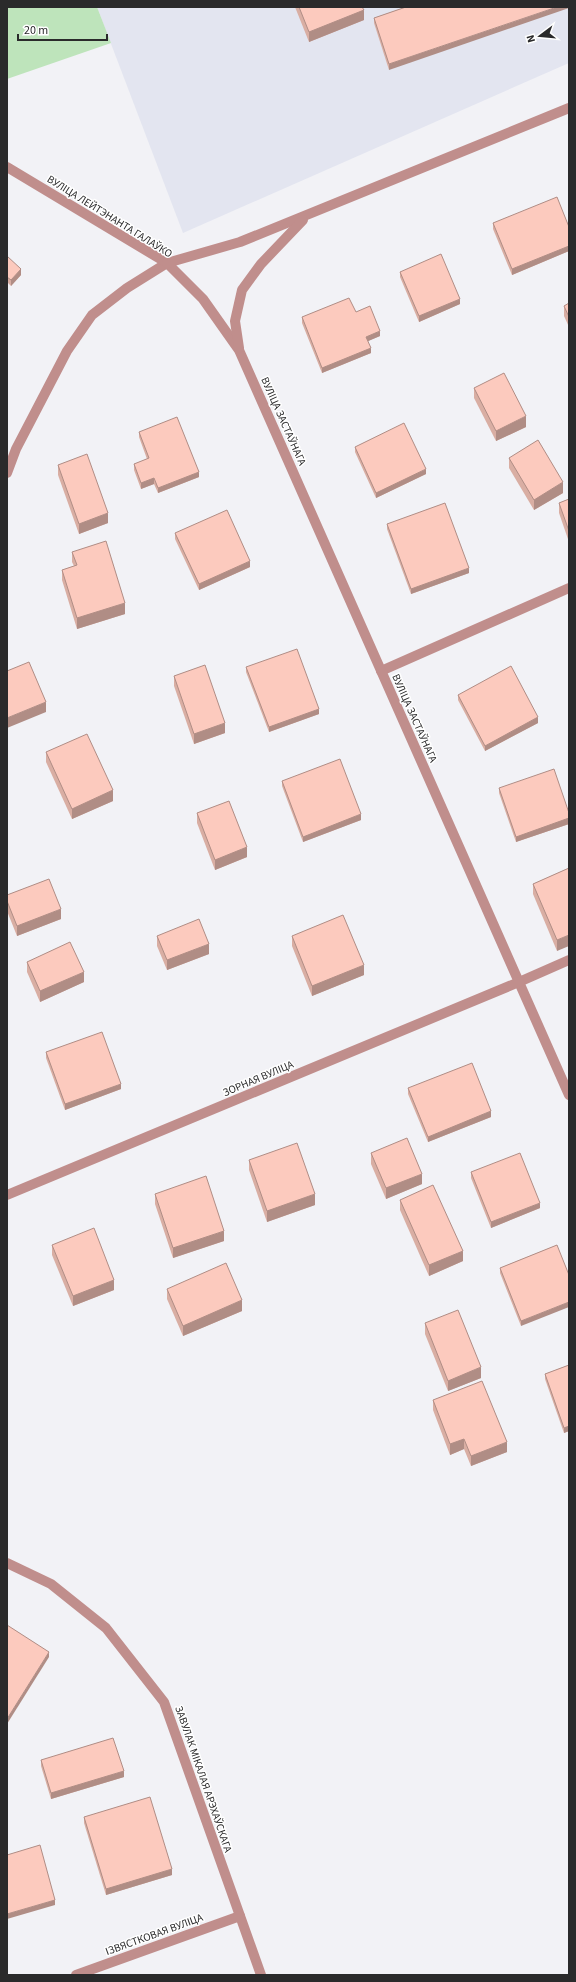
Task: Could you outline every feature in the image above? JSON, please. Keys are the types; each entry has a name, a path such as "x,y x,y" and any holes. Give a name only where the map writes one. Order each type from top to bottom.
{"street":[{"path":"7,473 16,449 67,351 92,315 127,288 166,263 240,242 306,217 569,108"},
{"name":"ВУЛІЦА ЛЕЙТЭНАНТА ГАЛАЎКО","path":"7,167 166,263 203,299 239,350"},
{"path":"239,350 235,321 242,290 261,264 306,217"},
{"name":"ВУЛІЦА ЗАСТАЎНАГА","path":"239,350 569,1095"},
{"path":"381,671 569,588"},
{"name":"ЗОРНАЯ ВУЛІЦА","path":"7,1195 569,960"},
{"name":"ЗАВУЛАК МІКАЛАЯ АРЭХАЎСКАГА","path":"7,1564 51,1584 106,1628 164,1702 261,1975"},
{"name":"ІЗВЯСТКОВАЯ ВУЛІЦА","path":"76,1975 240,1916"}],"shaded area":[{"path":"97,7 569,7 569,63 183,233"}],"green space":[{"path":"7,7 97,7 111,43 7,79"}],"building":[{"path":"299,7 362,7 364,10 309,32"},
{"path":"406,7 557,7 389,64 374,18"},
{"path":"557,197 569,227 569,246 512,269 493,223"},
{"path":"441,254 460,299 419,316 400,272"},
{"path":"7,256 21,269 11,280 7,277"},
{"path":"349,298 356,312 370,306 380,331 366,337 371,348 322,368 302,317"},
{"path":"569,303 569,317 564,306"},
{"path":"504,373 526,416 496,431 474,388"},
{"path":"177,417 199,472 158,488 154,478 141,483 134,464 149,458 139,432"},
{"path":"404,423 426,469 376,493 355,447"},
{"path":"538,440 563,482 534,500 509,458"},
{"path":"87,454 108,513 79,524 58,465"},
{"path":"569,499 569,531 559,503"},
{"path":"445,503 469,568 411,589 387,524"},
{"path":"227,510 250,561 199,584 175,533"},
{"path":"106,541 125,603 77,618 62,570 77,565 72,552"},
{"path":"297,649 319,709 269,727 246,667"},
{"path":"29,662 46,702 7,718 7,671"},
{"path":"205,665 225,723 194,734 174,676"},
{"path":"511,666 538,717 485,746 458,695"},
{"path":"87,734 113,790 72,809 46,752"},
{"path":"340,759 361,814 303,837 282,781"},
{"path":"554,769 569,813 569,818 516,837 499,788"},
{"path":"229,801 247,847 215,860 197,813"},
{"path":"569,868 569,935 557,940 533,884"},
{"path":"49,879 61,909 17,926 7,901 7,895"},
{"path":"343,915 364,965 312,986 292,936"},
{"path":"199,919 209,944 167,960 157,936"},
{"path":"70,942 84,972 40,991 27,962"},
{"path":"102,1032 121,1084 65,1104 46,1052"},
{"path":"472,1063 491,1111 428,1137 408,1088"},
{"path":"407,1138 422,1174 386,1188 371,1153"},
{"path":"297,1143 315,1194 267,1211 249,1160"},
{"path":"520,1153 540,1203 491,1222 471,1172"},
{"path":"206,1176 224,1231 173,1248 155,1194"},
{"path":"433,1185 463,1251 429,1265 400,1200"},
{"path":"94,1228 114,1280 73,1296 52,1245"},
{"path":"557,1245 569,1275 569,1302 521,1321 500,1268"},
{"path":"226,1263 242,1300 183,1326 167,1289"},
{"path":"458,1310 481,1367 448,1381 425,1323"},
{"path":"569,1365 569,1426 564,1428 545,1374"},
{"path":"482,1381 507,1442 471,1456 464,1439 450,1444 433,1400"},
{"path":"7,1625 49,1652 7,1719"},
{"path":"113,1738 124,1771 51,1793 41,1760"},
{"path":"150,1797 172,1869 106,1889 84,1817"},
{"path":"40,1845 55,1900 7,1914 7,1855"}]}
